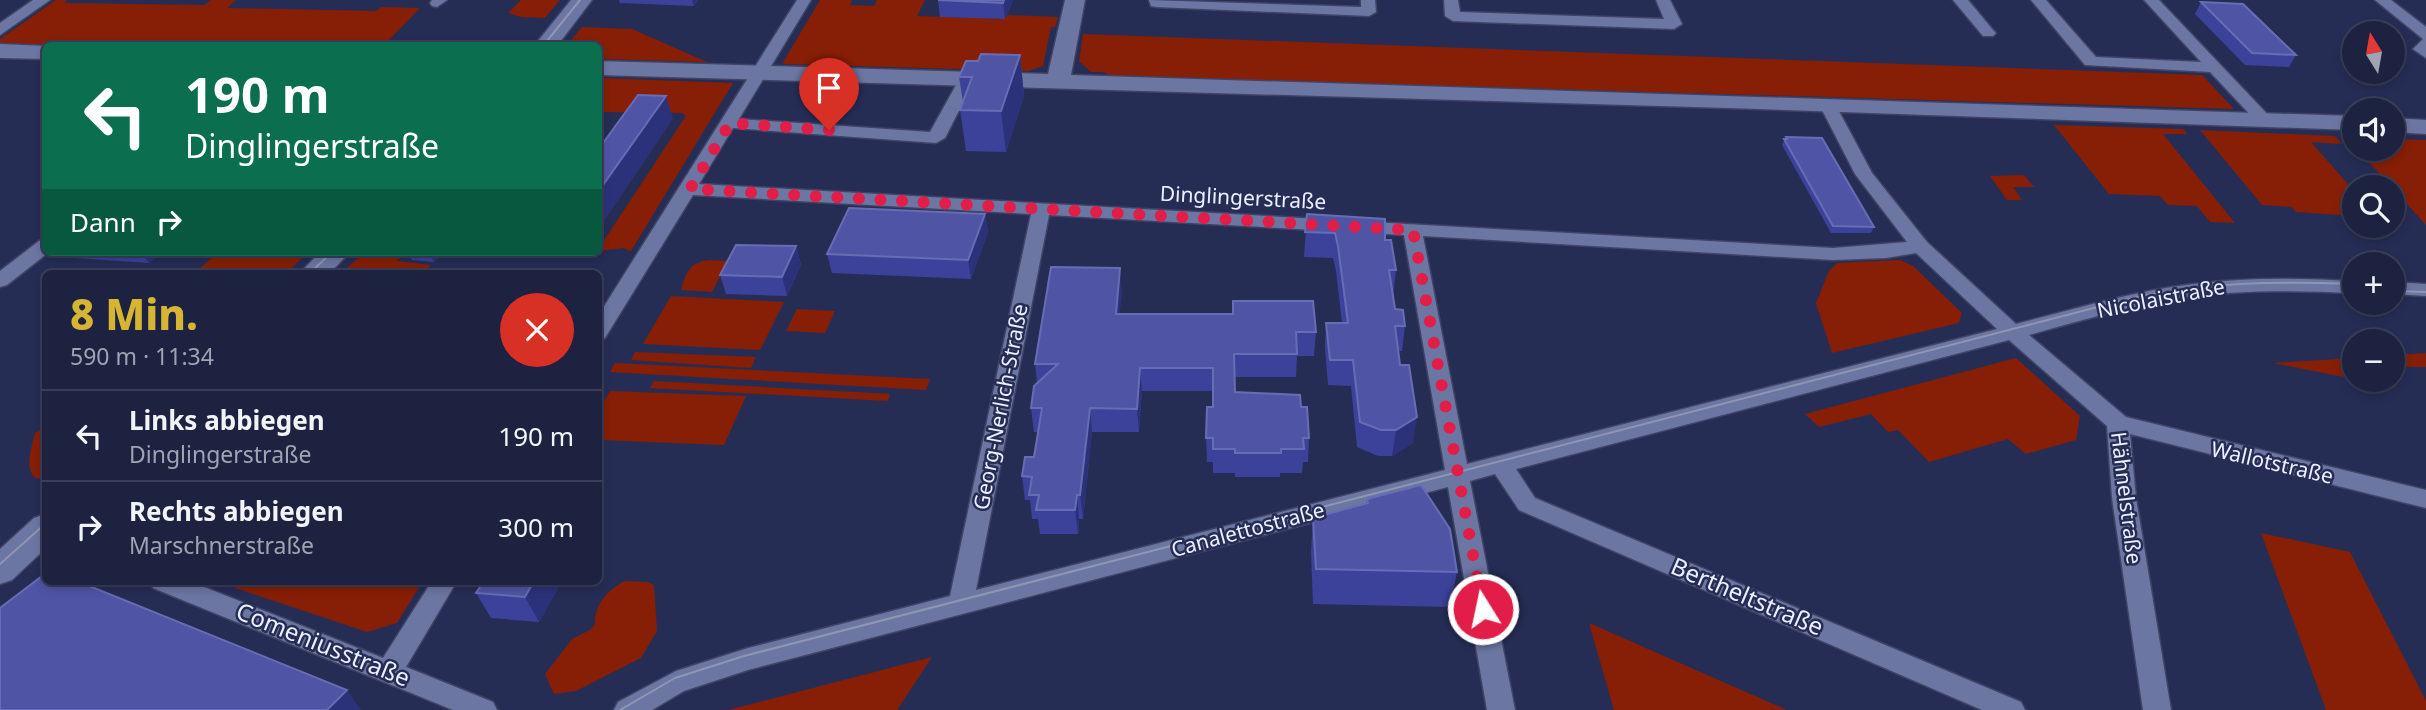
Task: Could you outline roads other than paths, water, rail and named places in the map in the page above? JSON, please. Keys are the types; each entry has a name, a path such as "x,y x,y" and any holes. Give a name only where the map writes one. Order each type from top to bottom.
{"main road":[{"path":"548,42 582,0"},
{"path":"1058,81 1075,0"},
{"path":"0,51 42,52"},
{"path":"602,68 1827,104 2342,123"},
{"path":"2405,126 2426,127"},
{"path":"317,270 332,256"},
{"path":"0,544 42,527"},
{"path":"0,570 42,528"}],"street":[{"path":"0,30 43,0"},
{"path":"602,327 690,189 757,73 804,0"},
{"path":"1156,0 1156,4 1370,12 1368,0"},
{"path":"1451,0 1453,16 1674,24 1663,0"},
{"path":"1960,0 1988,33"},
{"path":"2038,0 2091,62 2214,67"},
{"path":"2151,0 2264,119"},
{"path":"2382,0 2426,35"},
{"path":"2426,43 2421,49 2426,53"},
{"path":"730,123 936,138 967,79"},
{"name":"Hähnelstraße","path":"1827,104 1864,174 1920,246 2013,332 2118,423 2124,498 2157,710"},
{"name":"Dinglingerstraße","path":"690,189 1833,254 1886,252 1920,246"},
{"name":"Georg-Nerlich-Straße","path":"961,604 1041,210"},
{"path":"1413,230 1501,710"},
{"path":"0,281 42,248"},
{"name":"Nicolaistraße","path":"1850,374 2136,300 2194,289 2266,283 2342,286"},
{"path":"2405,289 2426,290"},
{"name":"Canalettostraße","path":"639,706 676,682 707,671 1850,374"},
{"name":"Wallotstraße","path":"2118,423 2202,446 2426,499"},
{"name":"Bertheltstraße","path":"1500,464 1527,504 2011,710"},
{"name":"Comeniusstraße","path":"172,585 483,710"},
{"path":"389,671 443,585"}],"tram line":[{"path":"546,42 580,0"},
{"path":"313,270 328,256"},
{"path":"620,710 675,678 744,656 2133,298 2243,284 2342,284"},
{"path":"2405,291 2426,292"},
{"path":"0,564 42,527"}]}
